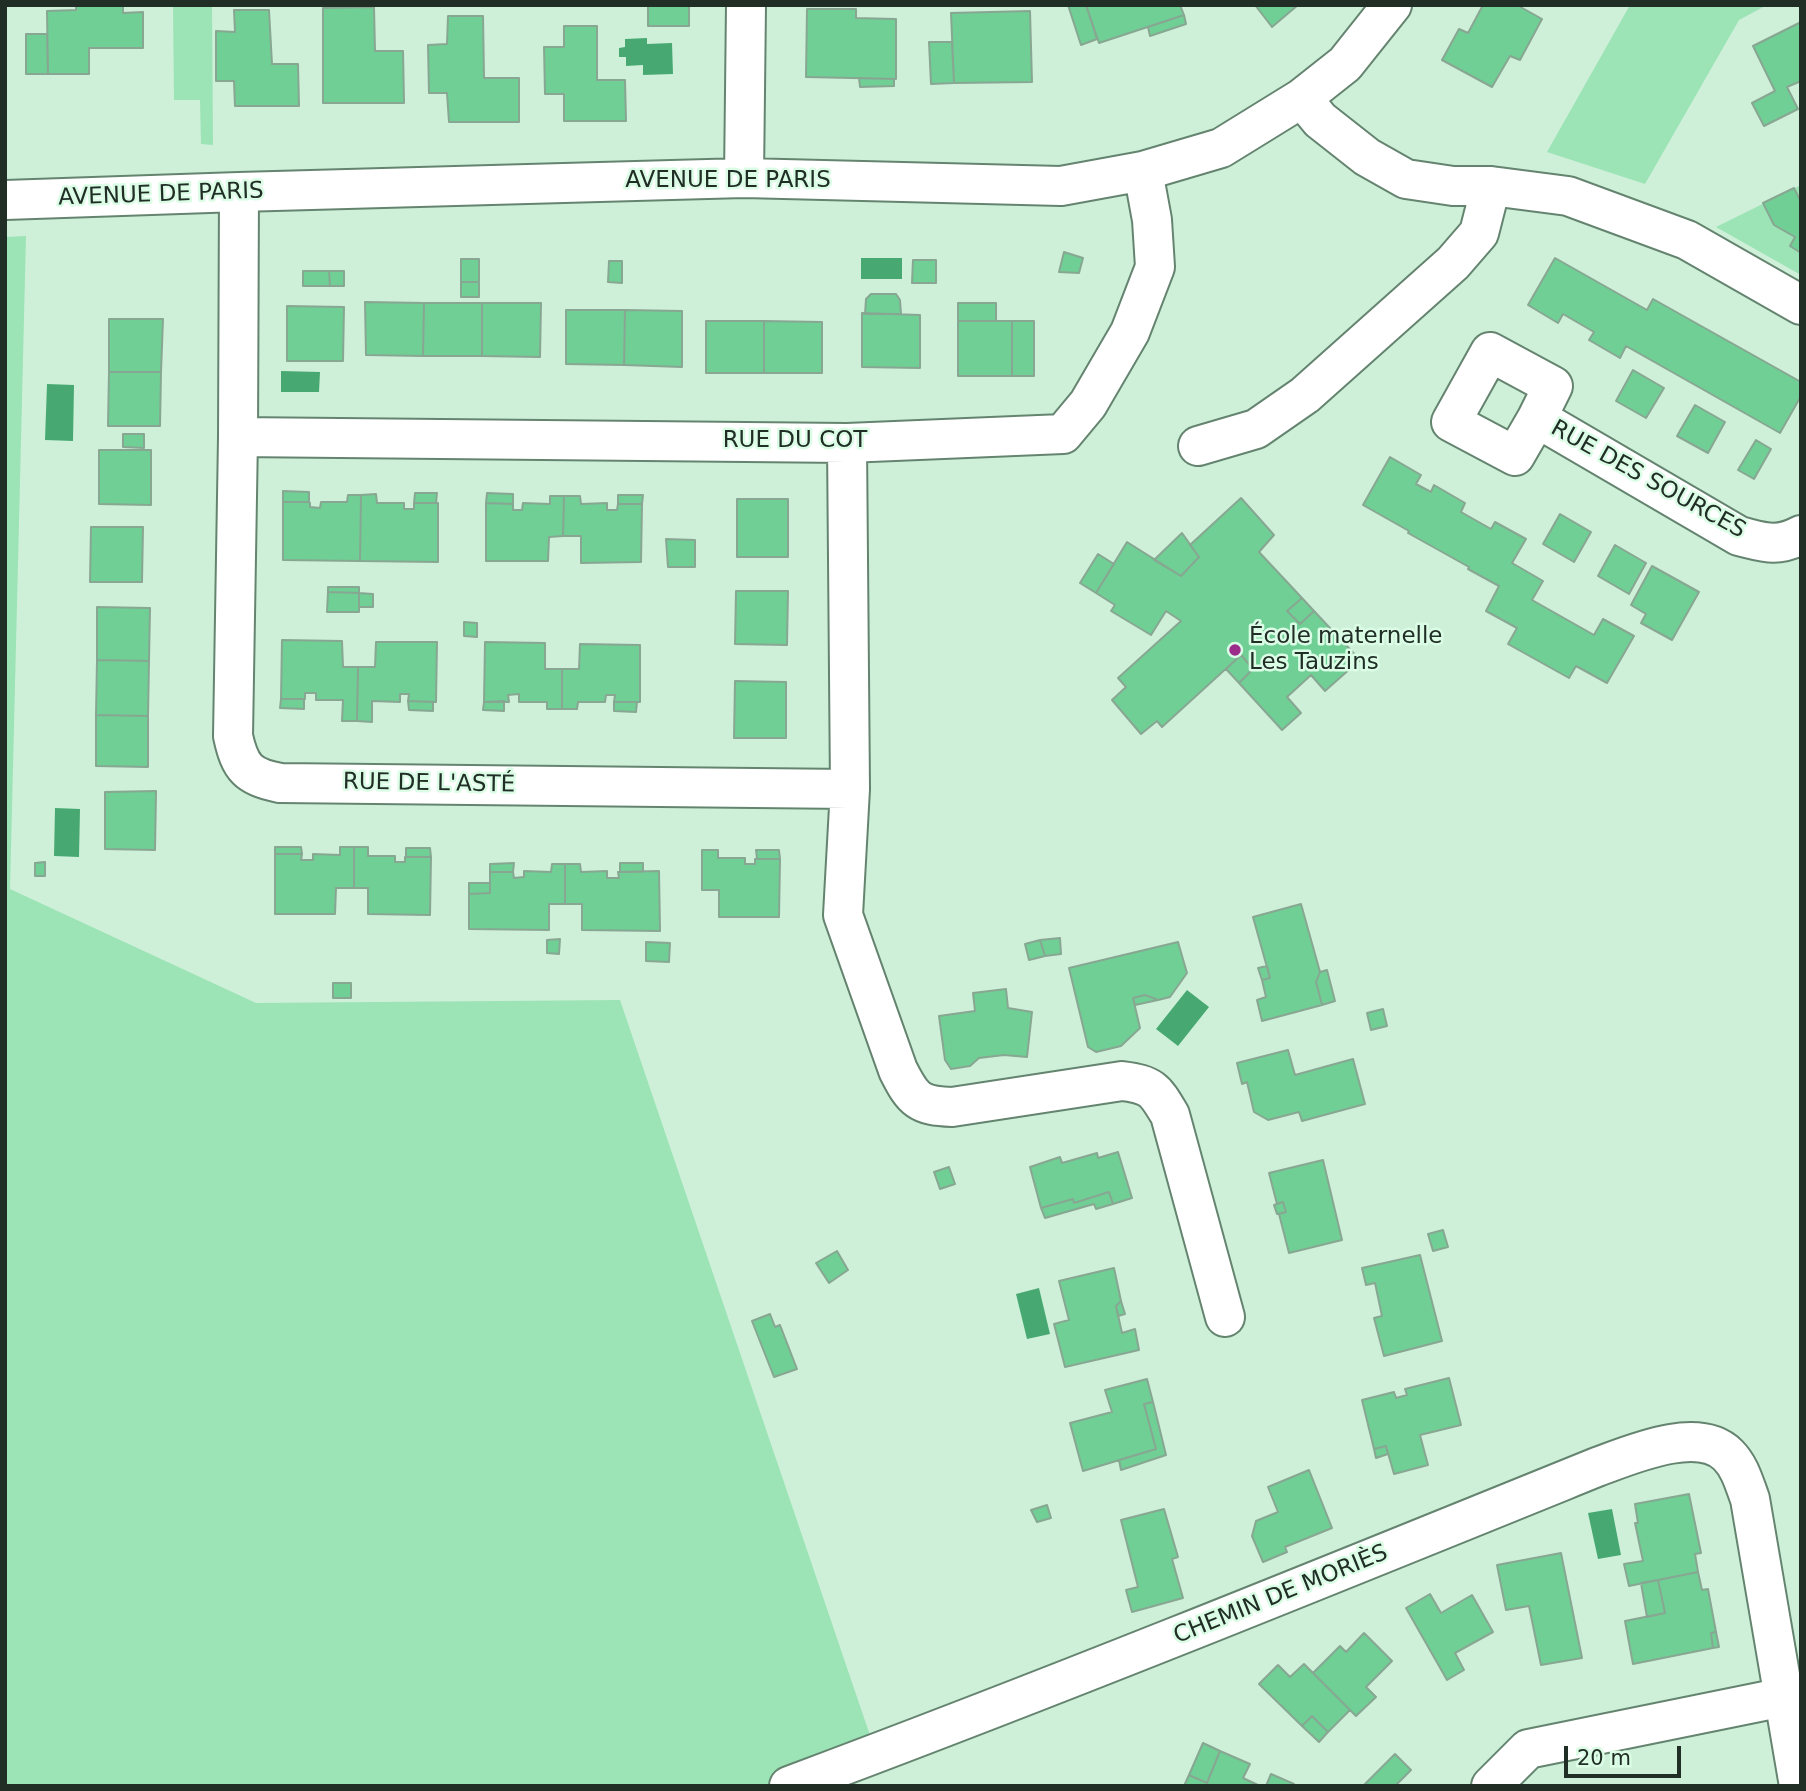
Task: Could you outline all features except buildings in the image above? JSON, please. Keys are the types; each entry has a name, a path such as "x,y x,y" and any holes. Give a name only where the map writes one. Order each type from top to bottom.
{"street":[{"path":"744,178 746,5"},
{"name":"AVENUE DE PARIS","path":"5,200 744,178 1061,186 1143,171 1221,148 1302,98 1345,64 1392,5"},
{"path":"1302,98 1320,120 1367,157 1406,179 1568,196 1687,240 1801,305"},
{"name":"RUE DU COT","path":"238,437 847,443 1063,435 1088,404 1130,332 1155,267 1152,220 1143,171"},
{"path":"1198,446 1256,429 1305,395 1464,250 1479,233 1491,186"},
{"name":"RUE DE L'ASTÉ","path":"239,192 233,736 238,755 245,767 259,779 280,783 850,789"},
{"name":"RUE DES SOURCES","path":"1537,418 1739,536 1774,544 1801,536"},
{"path":"847,443 850,789 843,915 898,1070 917,1100 932,1107 953,1107 1122,1081 1140,1083 1156,1092 1170,1115 1225,1317"},
{"name":"CHEMIN DE MORIÈS","path":"789,1786 1241,1611 1640,1451 1678,1442 1708,1444 1726,1453 1740,1470 1750,1499 1799,1786"},
{"path":"1491,1786 1528,1749 1784,1697"}],"shaded area":[{"path":"173,5 212,5 213,145 201,144 200,100 174,100"},
{"path":"1630,5 1767,5 1739,20 1645,184 1547,152"},
{"path":"647,38 647,44 672,43 673,74 643,75 643,65 626,66 626,57 619,57 619,48 625,47 625,39"},
{"path":"1801,185 1801,275 1716,227"},
{"path":"26,236 10,889 256,1003 620,1000 876,1753 785,1786 5,1786 5,237"},
{"path":"861,258 902,258 902,279 861,279"},
{"path":"281,371 320,372 319,392 281,392"},
{"path":"47,384 74,385 73,441 45,440"},
{"path":"55,808 80,809 79,857 54,856"},
{"path":"1187,990 1209,1007 1178,1046 1156,1029"},
{"path":"1039,1288 1050,1334 1027,1339 1016,1294"},
{"path":"1612,1509 1621,1555 1598,1559 1588,1513"}],"place":[{"name":"École maternelle Les Tauzins","path":"1235,650"}]}
